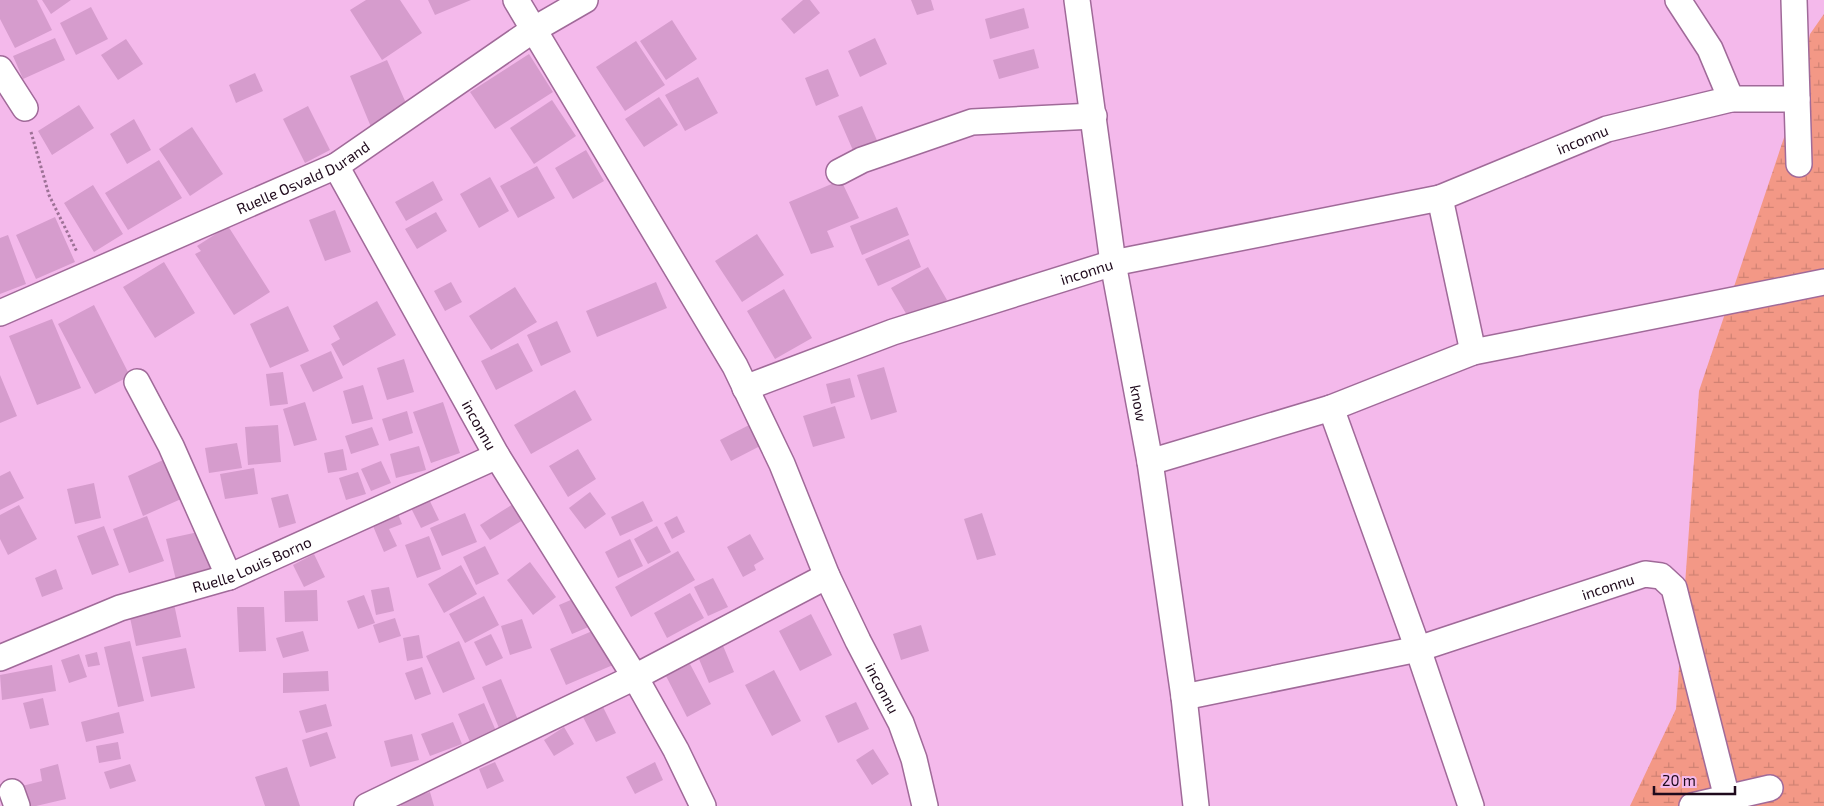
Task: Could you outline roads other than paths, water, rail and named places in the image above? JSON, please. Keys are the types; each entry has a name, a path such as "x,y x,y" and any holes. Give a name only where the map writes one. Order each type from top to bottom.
{"street":[{"name":"inconnu","path":"516,0 735,366 782,464 827,576 858,641 901,722 914,759 925,806"},
{"name":"Ruelle Osvald Durand","path":"0,313 336,166 533,30 585,0"},
{"name":"know","path":"1077,0 1114,263 1150,462 1184,696 1196,806"},
{"path":"1678,0 1710,49 1731,99"},
{"path":"1794,0 1799,164"},
{"path":"0,69 25,108"},
{"name":"inconnu","path":"745,388 893,332 1114,263 1440,198 1607,130 1731,99 1797,99"},
{"path":"839,172 862,160 972,122 1094,116"},
{"name":"inconnu","path":"336,166 497,456 636,678 676,750 703,806"},
{"path":"1440,198 1473,352"},
{"path":"1150,462 1331,408 1473,352 1824,282"},
{"path":"137,382 171,446 229,577"},
{"path":"1331,408 1418,649 1471,806"},
{"name":"Ruelle Louis Borno","path":"0,658 120,608 229,577 497,456"},
{"name":"inconnu","path":"1184,696 1418,649 1645,574 1661,576 1674,588 1727,798"},
{"path":"367,806 636,678 827,576"},
{"path":"1692,806 1770,788"}]}
